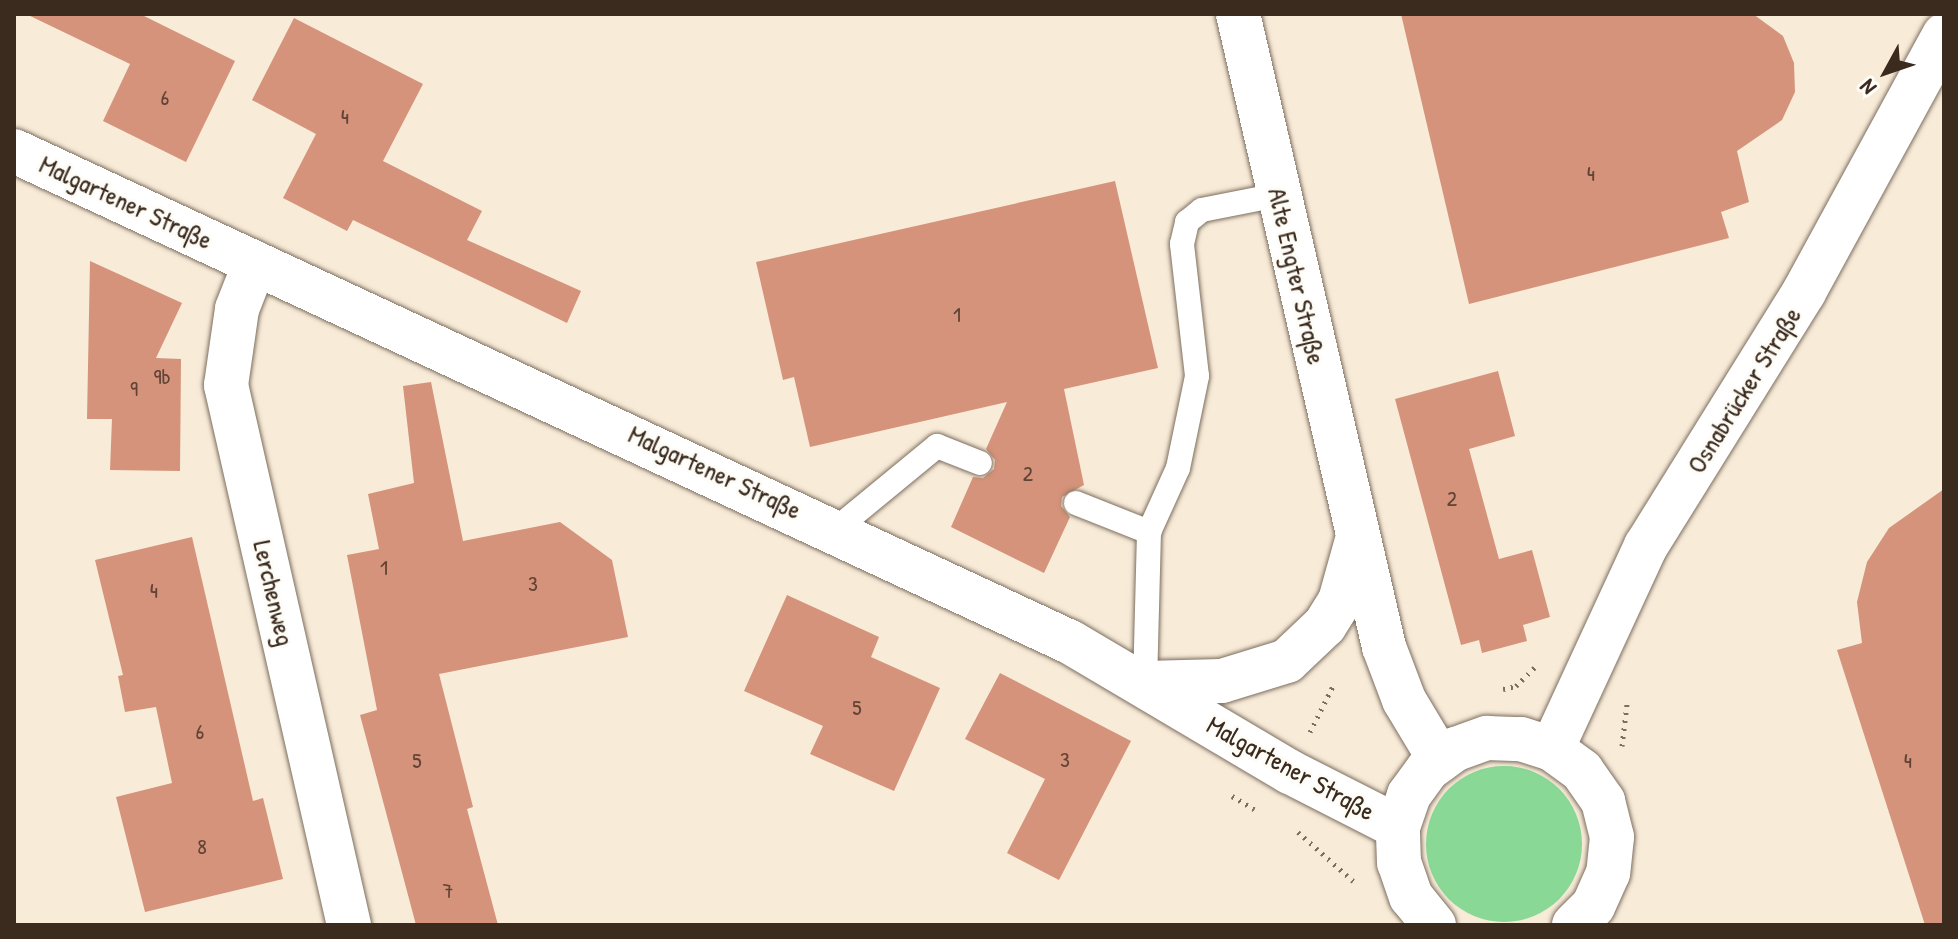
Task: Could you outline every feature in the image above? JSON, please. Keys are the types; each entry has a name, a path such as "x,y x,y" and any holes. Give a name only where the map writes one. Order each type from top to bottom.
{"street":[{"name":"Alte Engter Straße","path":"1238,14 1384,647 1404,700 1440,760"},
{"name":"Osnabrücker Straße","path":"1552,749 1646,546 1749,386 1944,35"},
{"name":"Malgartener Straße","path":"14,151 836,529 1145,683 1290,772 1398,827"},
{"name":"Lerchenweg","path":"255,263 234,321 226,385 349,925"},
{"name":"Alte Engter Straße","path":"1145,683 1222,681 1287,661 1325,625 1340,601 1357,538"},
{"path":"1434,925 1411,897 1399,863 1398,827 1409,795 1440,760 1487,738 1521,739 1552,749 1582,771 1603,801 1612,837 1608,873 1593,906 1574,925"}],"lane":[{"path":"1145,683 1149,532 1178,468 1197,376 1182,244 1187,222 1202,210 1278,195"},
{"path":"836,529 937,446 980,463"},
{"path":"1076,503 1149,532"}],"path":[{"path":"1221,789 1269,816 1347,658 1384,647"},
{"path":"1492,693 1516,686 1547,655"},
{"path":"1288,824 1332,857 1360,888"}],"green space":[{"path":"1504,766 1534,772 1559,789 1576,814 1582,844 1576,874 1559,899 1534,916 1504,922 1474,916 1449,899 1432,874 1426,844 1432,814 1449,789 1474,772"}],"building":[{"path":"26,14 140,14 235,61 186,162 103,121 130,64"},
{"path":"1401,14 1753,14 1783,36 1794,63 1795,92 1782,120 1737,151 1749,202 1721,212 1729,238 1469,304"},
{"path":"294,18 423,84 383,161 482,211 467,240 581,291 567,323 353,220 347,231 283,198 316,134 252,100"},
{"path":"1115,181 1158,368 1064,389 1084,485 1062,497 1061,506 1070,517 1044,573 951,527 973,477 983,478 994,469 995,460 986,449 1007,402 810,447 794,377 783,380 756,262"},
{"path":"90,261 182,303 156,358 181,359 180,471 110,470 112,419 87,419"},
{"path":"1498,371 1515,436 1469,449 1499,559 1532,550 1550,617 1523,625 1527,641 1482,653 1479,640 1461,645 1395,399"},
{"path":"431,382 463,541 560,522 612,560 628,637 439,674 473,807 467,809 498,925 416,925 360,715 377,710 347,555 379,549 368,494 414,483 403,386"},
{"path":"1944,489 1944,925 1925,925 1837,650 1862,643 1857,602 1867,562 1889,528"},
{"path":"192,537 253,801 263,798 283,879 145,912 116,797 172,783 156,707 125,712 118,676 123,675 95,560"},
{"path":"787,595 879,637 871,657 940,688 894,791 810,754 823,726 744,691"},
{"path":"1000,673 1131,741 1059,880 1007,853 1045,779 965,739"}]}
